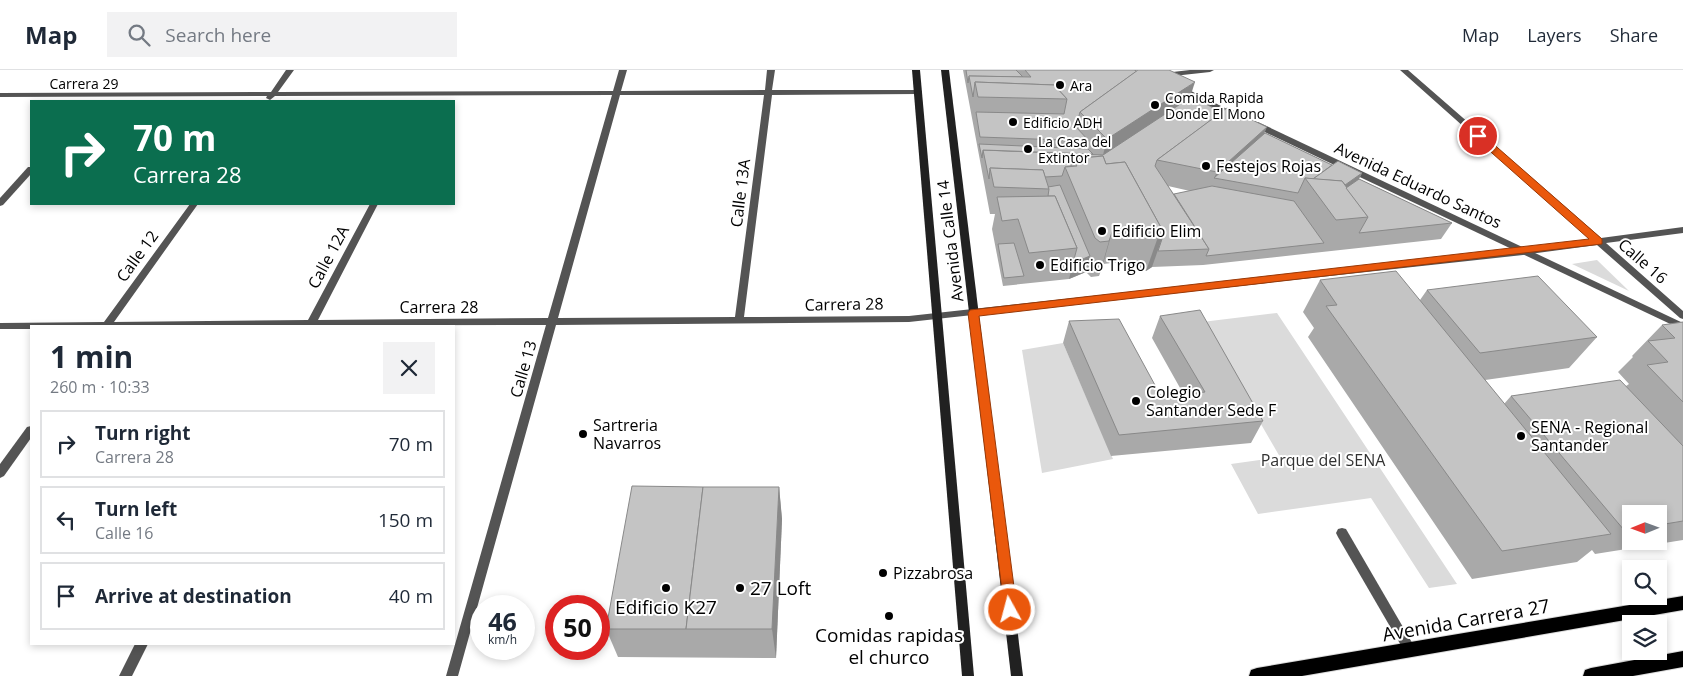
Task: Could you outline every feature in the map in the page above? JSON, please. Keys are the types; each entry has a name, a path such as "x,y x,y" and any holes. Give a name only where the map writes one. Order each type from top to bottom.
{"main road":[{"name":"Avenida Calle 14","path":"916,70 968,676"},
{"name":"Avenida Calle 14","path":"944,70 1017,676"},
{"name":"Avenida Carrera 27","path":"1257,676 1683,603"},
{"path":"1591,676 1683,659"}],"street":[{"path":"270,98 290,70"},
{"name":"Calle 13","path":"452,676 623,70"},
{"name":"Calle 13A","path":"739,320 772,70"},
{"name":"Avenida Eduardo Santos","path":"1210,70 1152,76 1683,327"},
{"name":"Calle 16","path":"1404,70 1683,316"},
{"name":"Carrera 29","path":"0,96 97,98 430,98 616,93 918,92"},
{"path":"0,203 30,170"},
{"name":"Calle 12","path":"107,325 193,205"},
{"name":"Calle 12A","path":"310,325 373,205"},
{"name":"Carrera 28","path":"310,325 938,317 1523,252 1683,230"},
{"name":"Carrera 28","path":"0,326 30,326"},
{"path":"0,473 30,431"},
{"path":"1342,533 1410,650"},
{"path":"125,676 141,645"}],"green space":[{"path":"1597,260 1629,291 1572,264"},
{"name":"Parque del SENA","path":"1277,313 1457,584 1429,588 1371,498 1258,514 1231,464 1280,457 1202,322"},
{"path":"1063,343 1113,459 1042,473 1022,350"}],"building":[{"path":"966,70 1016,70 1023,77 969,76 968,83"},
{"path":"1025,70 1137,71 1080,112 1076,127 1089,141 980,137 976,112 1064,114 1067,99 1054,85 975,82 973,97 969,76 1031,77"},
{"path":"1138,70 1169,70 1195,82 1107,139 1080,112"},
{"path":"975,82 1054,85 1067,99 978,97"},
{"path":"1191,97 1222,112 1157,160 1155,166 1209,249 1158,251 1164,233 1125,162 1106,164 1103,156 1072,159 1071,166 1065,167 1062,176 1045,177 1043,170 990,168 989,179 983,150 1103,155"},
{"path":"1227,108 1267,127 1217,172 1157,160"},
{"path":"1265,133 1332,165 1313,179 1305,178 1298,193 1214,178"},
{"path":"979,144 1088,149 1093,154 983,150 982,158"},
{"path":"1103,156 1106,164 1125,162 1164,233 1158,237 1149,234 1141,227 1113,229 1109,241 1100,242 1095,238 1065,167 1077,166 1072,159"},
{"path":"1338,161 1362,173 1345,185 1342,181 1313,179"},
{"path":"990,168 1043,170 1049,189 994,187"},
{"path":"1305,178 1342,181 1368,217 1336,220"},
{"path":"1359,179 1452,223 1359,233 1368,217 1346,188"},
{"path":"1060,185 1090,256 1073,263 1077,248 1055,196 1048,196 1048,187"},
{"path":"1212,186 1294,201 1324,243 1206,256 1209,249 1174,194"},
{"path":"1055,196 1077,248 1029,253 1018,219 1002,221 997,197"},
{"path":"1014,243 1024,276 1004,278 998,244"},
{"path":"1396,271 1611,534 1502,551 1326,306 1337,305 1320,280"},
{"path":"1538,276 1597,337 1480,353 1427,290"},
{"path":"1200,310 1263,421 1119,435 1069,321 1119,319 1162,398 1205,392 1160,316"},
{"path":"1683,322 1683,402 1647,365 1668,362 1648,341 1675,338 1662,325"},
{"path":"1620,380 1683,446 1683,521 1668,524 1668,505 1622,505 1622,528 1511,396"},
{"name":"Edificio K27","path":"632,486 703,487 686,629 610,629 610,607"},
{"name":"27 Loft","path":"703,487 779,487 772,629 686,629"}],"place":[{"name":"Ara","path":"1060,85"},
{"name":"Comida Rapida Donde El Mono","path":"1155,105"},
{"name":"Edificio ADH","path":"1013,122"},
{"name":"La Casa del Extintor","path":"1028,149"},
{"name":"Festejos Rojas","path":"1206,166"},
{"name":"Edificio Elim","path":"1102,231"},
{"name":"Edificio Trigo","path":"1040,265"},
{"name":"Colegio Santander Sede F","path":"1136,401"},
{"name":"Sartreria Navarros","path":"583,434"},
{"name":"SENA - Regional Santander","path":"1521,436"},
{"name":"Pizzabrosa","path":"883,573"},
{"name":"Edificio K27","path":"666,588"},
{"name":"27 Loft","path":"740,588"},
{"name":"Comidas rapidas el churco","path":"889,616"}],"route":[{"path":"1010,610 974,313 1523,252 1598,241 1478,136"}]}
